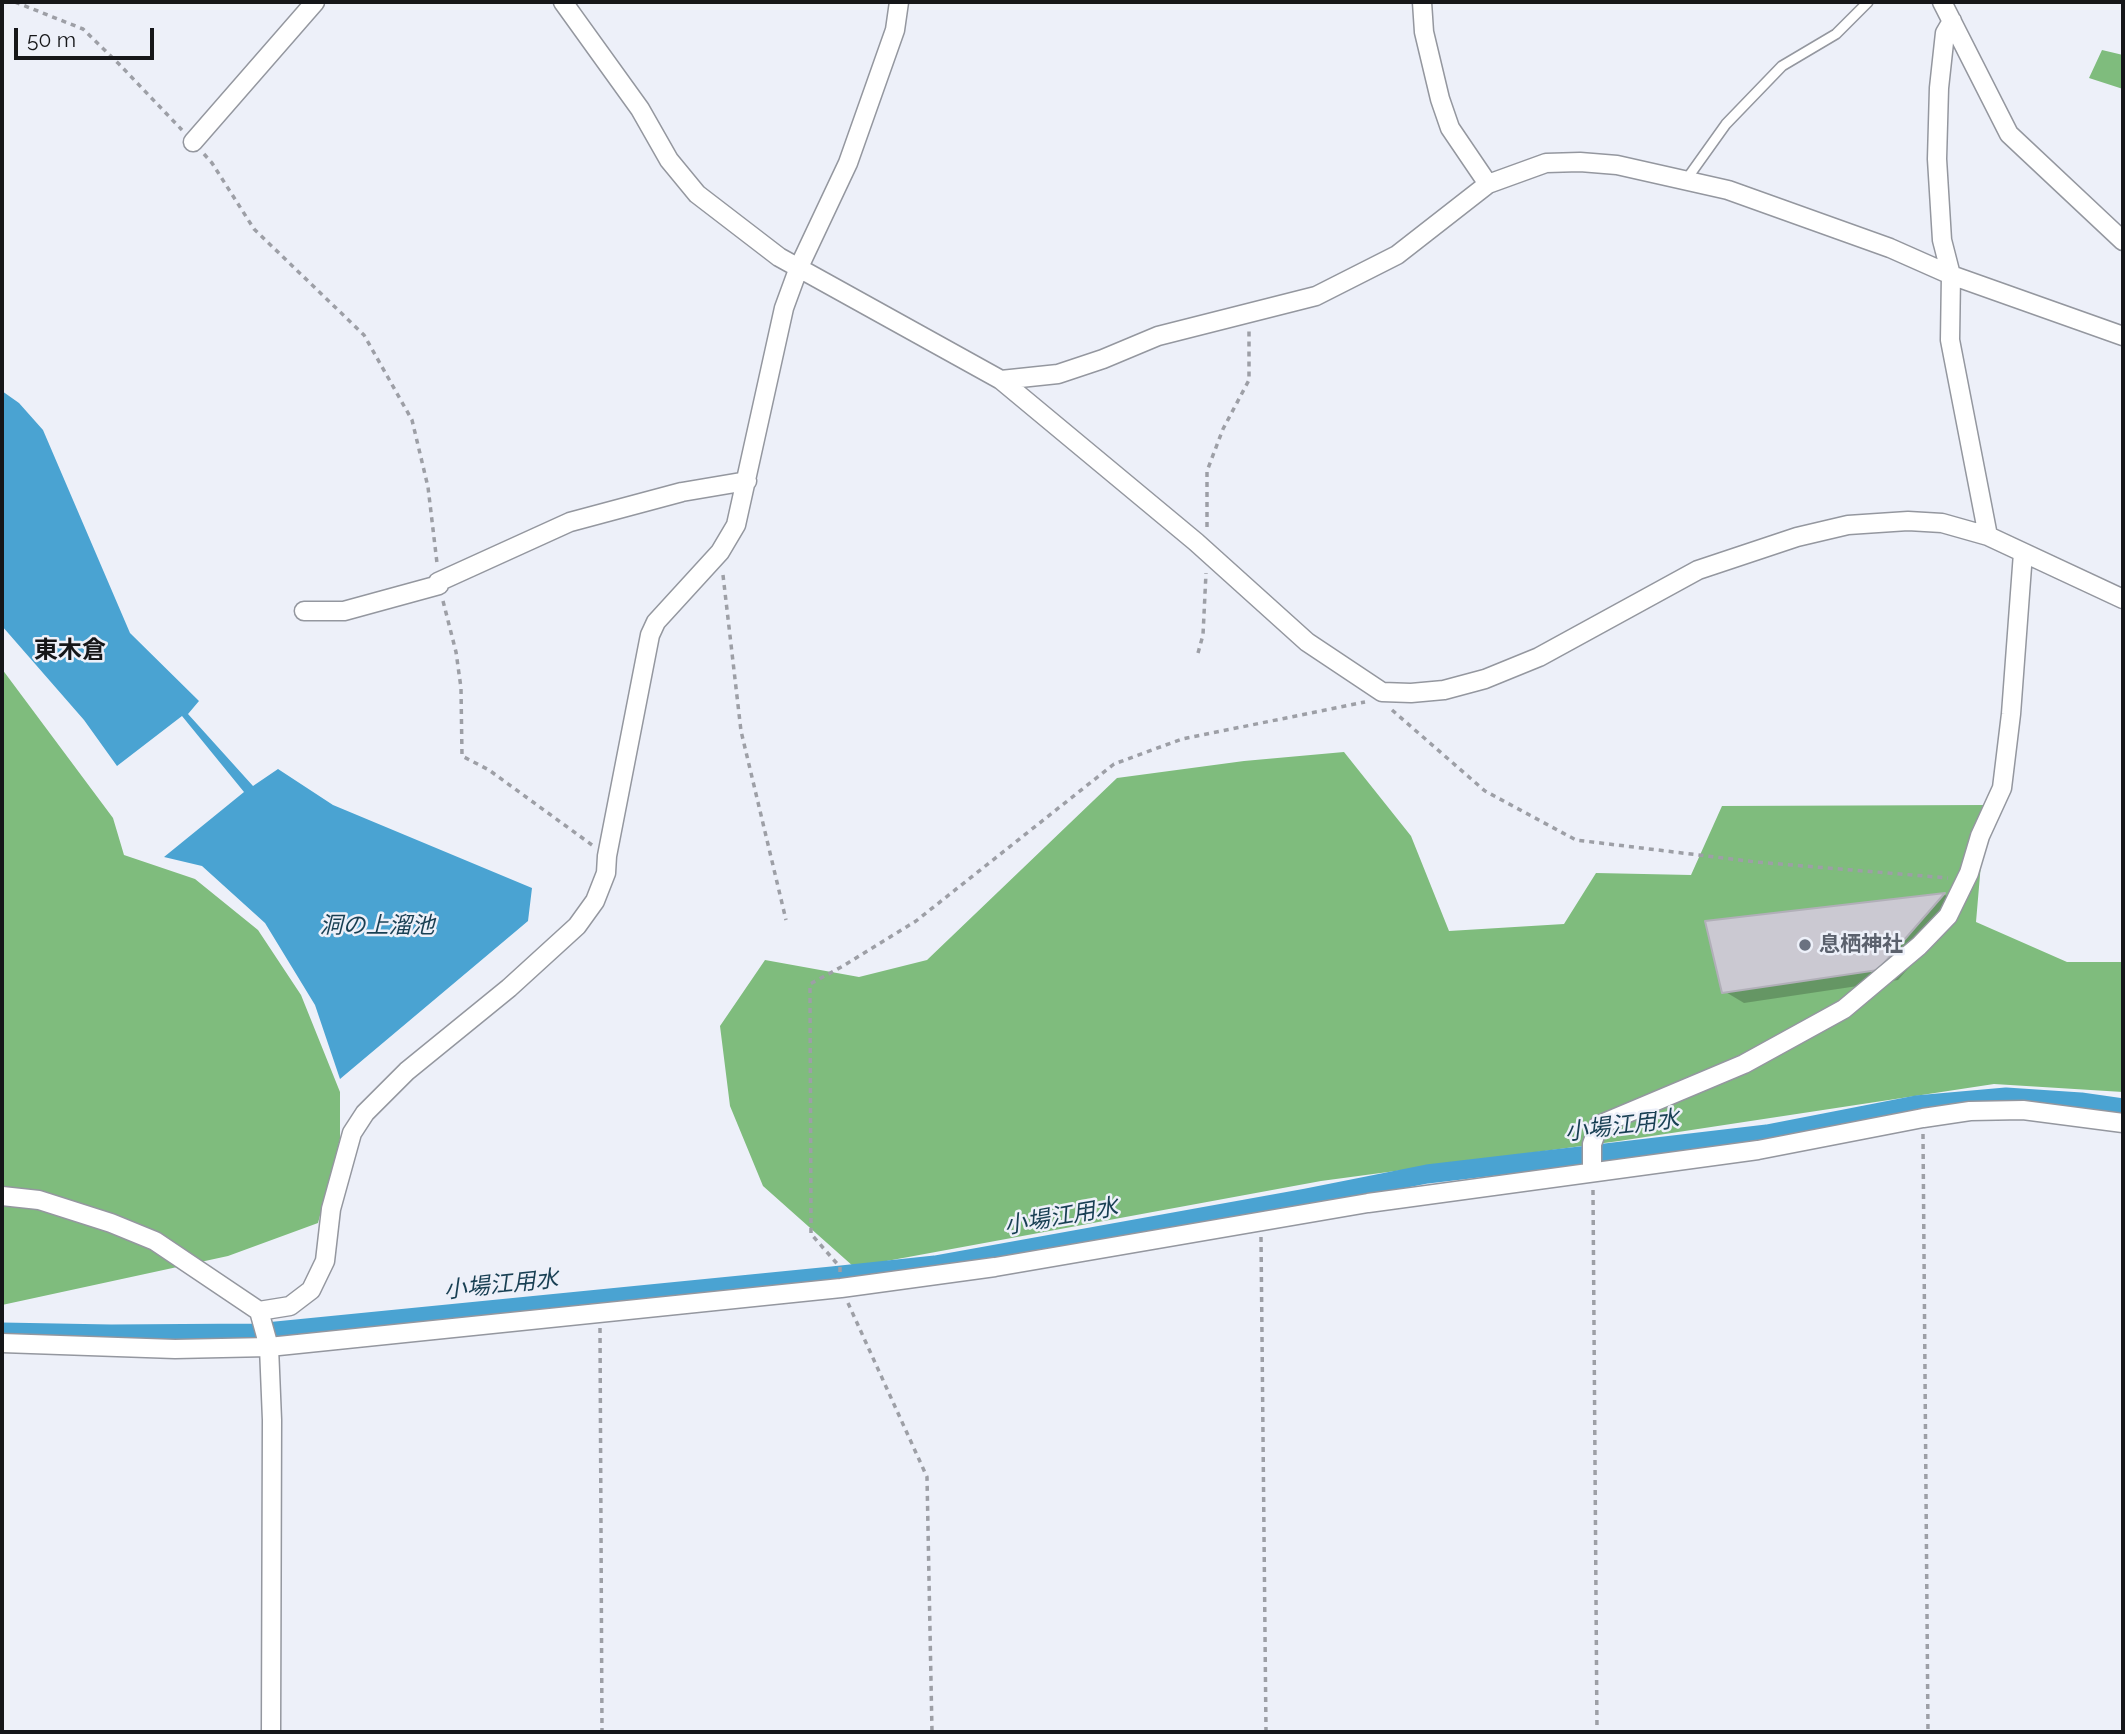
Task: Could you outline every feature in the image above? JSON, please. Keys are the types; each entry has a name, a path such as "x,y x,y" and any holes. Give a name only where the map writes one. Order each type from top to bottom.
{"street":[{"path":"193,142 315,2"},
{"path":"564,2 640,109 669,160 697,194 779,257 1001,380 1207,552 1307,642 1381,695 1444,690 1485,679 1539,657 1698,570 1797,537 1849,525 1908,521 1942,523 1988,536 2123,599"},
{"path":"265,1331 311,1290 325,1261 331,1209 352,1133 365,1113 407,1072 509,988 577,926 595,901 606,873 607,856 650,635 656,622 720,552 736,525 783,308 799,267 848,163 895,30 899,2"},
{"path":"1422,2 1424,32 1450,128 1488,184"},
{"path":"1942,2 2009,134 2123,241"},
{"path":"1952,20 1945,33 1939,88 1937,159 1942,240 1951,275 1950,340 1988,536"},
{"path":"1001,380 1058,374 1103,359 1158,335 1316,296 1397,255 1488,184 1546,163 1569,162 1617,165 1728,190 1890,248 1951,275 2123,336"},
{"path":"304,611 344,611 439,584 438,582 569,522 682,492 747,481"},
{"path":"1592,1159 1600,1125 1744,1064 1843,1009 1919,946 1948,916 2002,788 2011,714 2023,553"},
{"path":"2,1343 174,1349 265,1331 600,1312 841,1288 995,1267 1592,1159 1758,1150 1970,1111 2023,1110 2123,1123"},
{"path":"2,1196 39,1200 111,1223 155,1241 265,1331 272,1420 271,1732"}],"lane":[{"path":"1686,180 1726,124 1783,66 1836,34 1868,2"}],"path":[{"path":"15,2 83,29 120,64 212,163 254,229 364,335 412,420 428,487 439,584 456,652 461,688 462,757 489,770 607,856"},
{"path":"1198,653 1203,635 1208,471 1223,429 1249,380 1249,314"},
{"path":"720,552 741,731 786,920"},
{"path":"840,1267 811,1234 810,984 916,922 1114,764 1182,739 1381,695 1485,791 1576,840 1756,862 1965,880"},
{"path":"1923,1118 1928,1732"},
{"path":"1592,1159 1597,1732"},
{"path":"1261,1220 1266,1732"},
{"path":"841,1288 927,1477 932,1732"},
{"path":"600,1312 602,1732"}],"green space":[{"path":"2102,50 2123,55 2123,89 2089,78"},
{"path":"2,669 113,818 124,855 195,879 258,930 301,995 340,1092 340,1139 318,1223 228,1256 2,1305"},
{"path":"1344,752 1411,836 1449,931 1564,924 1596,873 1691,875 1722,806 1986,805 1976,922 2067,962 2123,962 2123,1092 1994,1084 1619,1141 1321,1181 854,1267 763,1186 730,1106 720,1026 765,960 859,977 927,960 1117,778 1244,761"}],"water":[{"name":"洞の上溜池","path":"2,391 19,403 43,430 130,633 199,701 188,714 253,786 278,769 333,805 532,888 528,921 340,1079 315,1005 265,923 202,866 164,857 244,792 182,716 117,766 84,720 2,626"}],"building":[{"name":"息栖神社","path":"1945,893 1878,970 1722,993 1705,921"}],"waterway":[{"name":"小場江用水","path":"2,1332 256,1333 832,1276 935,1265 1427,1174 1767,1134 1916,1105 2006,1097 2123,1108"}],"place":[{"name":"息栖神社","path":"1805,945"}],"district":[{"name":"東木倉","path":"70,651"}]}
